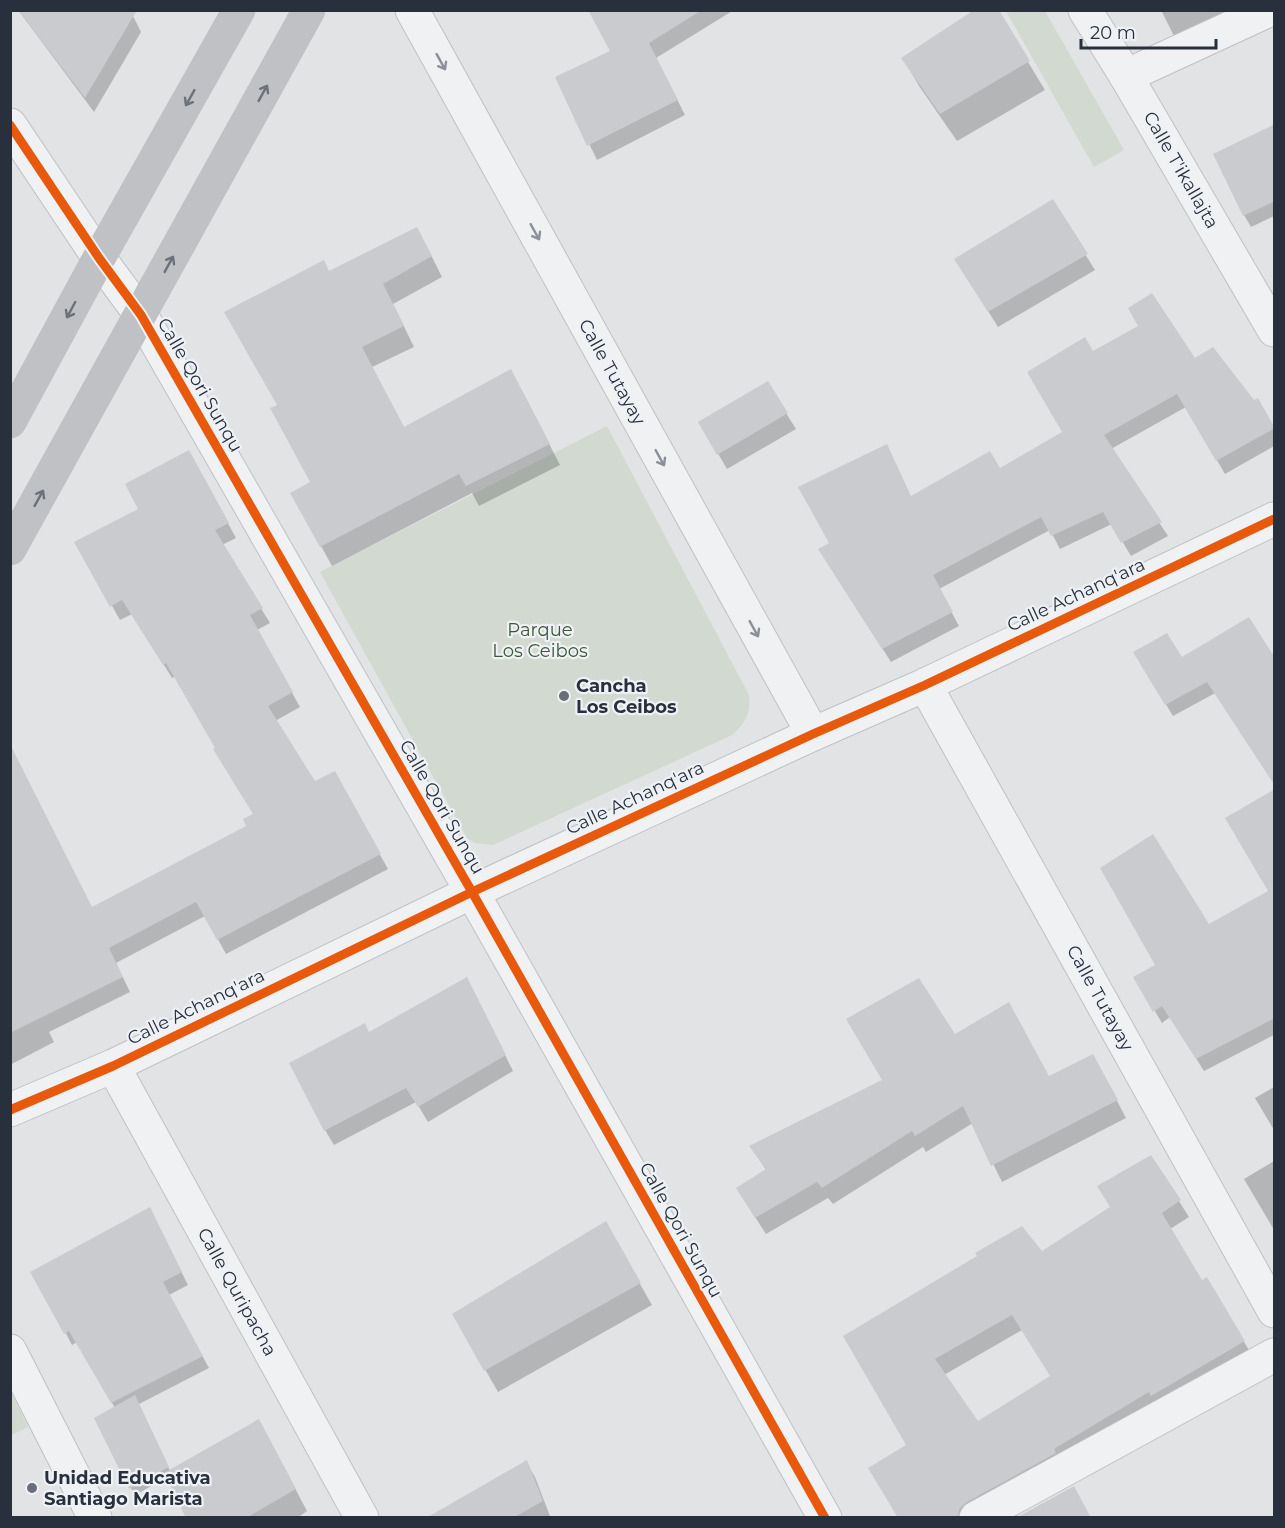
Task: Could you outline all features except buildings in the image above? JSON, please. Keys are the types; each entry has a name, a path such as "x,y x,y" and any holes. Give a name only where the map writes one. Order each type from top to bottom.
{"main road":[{"path":"10,422 99,258 239,10"},
{"path":"10,549 309,10"}],"street":[{"name":"Calle Tutayay","path":"412,10 813,734"},
{"name":"Calle T'ikallajta","path":"1085,10 1275,330"},
{"path":"1126,76 1269,10"},
{"name":"Calle Qori Sunqu","path":"10,125 99,258 141,315 472,892 825,1518"},
{"name":"Calle Achanq'ara","path":"10,1110 113,1066 472,892 813,734 926,685 1275,519"},
{"name":"Calle Tutayay","path":"926,685 1275,1311"},
{"name":"Calle Quripacha","path":"113,1066 362,1518"},
{"path":"10,1351 95,1518"},
{"path":"976,1518 1275,1355"}],"green space":[{"path":"1006,11 1045,11 1124,150 1094,167"},
{"name":"Parque Los Ceibos","path":"607,426 749,695 748,712 744,722 732,735 493,845 475,843 467,838 320,572"},
{"path":"11,1392 28,1427 10,1435"}],"cycle path":[{"path":"10,125 99,258 141,315 472,892 825,1518"},
{"path":"10,1110 113,1066 472,892 813,734 925,685 1274,519"}],"place":[{"name":"Cancha Los Ceibos","path":"564,696"},
{"name":"Unidad Educativa Santiago Marista","path":"32,1488"}]}
